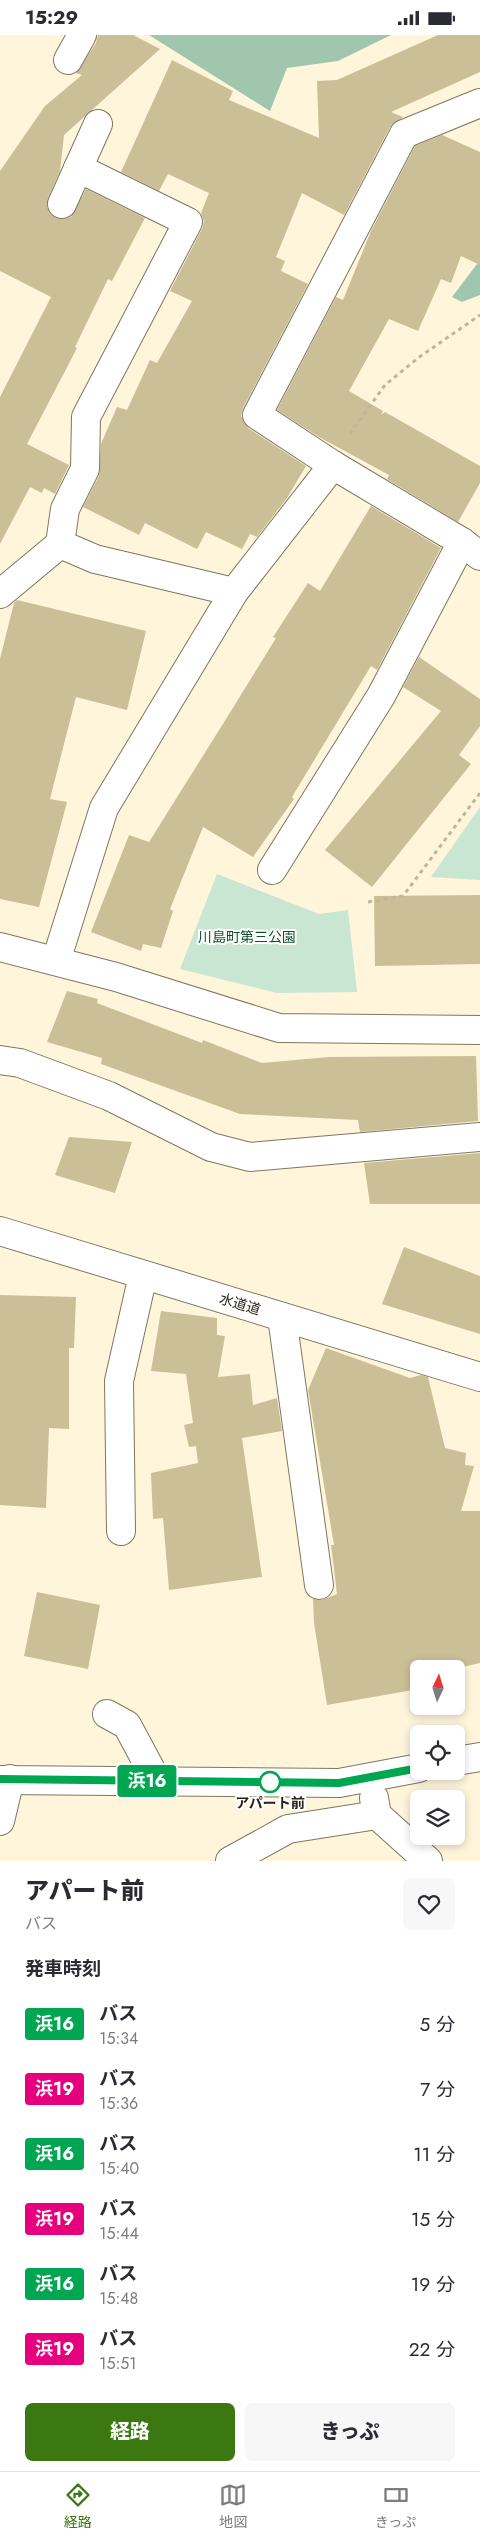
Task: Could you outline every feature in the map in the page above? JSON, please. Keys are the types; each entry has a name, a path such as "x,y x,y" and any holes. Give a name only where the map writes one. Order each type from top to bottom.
{"street":[{"path":"68,61 82,35"},
{"path":"272,870 471,549 333,465 257,415 404,134 480,103"},
{"path":"62,204 98,124"},
{"path":"0,594 60,544 65,509 85,469 86,417 188,222 78,168"},
{"path":"56,961 104,809 234,592 333,465"},
{"path":"60,544 95,559 234,592"},
{"path":"0,947 116,977 279,1028 480,1030"},
{"path":"0,1060 20,1063 109,1096 211,1147 250,1157 480,1137"},
{"name":"水道道","path":"0,1231 480,1377"},
{"path":"121,1531 119,1381 143,1275"},
{"path":"282,1317 318,1585"},
{"path":"107,1714 127,1725 157,1781"},
{"path":"465,1760 480,1757"},
{"path":"0,1821 5,1779 339,1783 410,1770"},
{"path":"370,1777 377,1815 428,1861"},
{"path":"230,1861 288,1829 377,1815"}],"path":[{"path":"333,465 339,449 385,385 418,358 480,315"},
{"path":"368,902 403,896 480,793"}],"green space":[{"path":"149,35 391,35 338,61 287,68 270,111"},
{"path":"480,260 480,295 462,302 452,297"},
{"path":"480,807 480,880 431,877"},
{"name":"川島町第三公園","path":"217,874 319,914 348,910 357,992 277,993 180,969"}],"building":[{"path":"98,35 133,35 160,49 64,135 60,171 48,198 47,206 50,213 56,218 64,219 71,217 86,189 145,218 112,281 108,279 75,347 77,348 27,444 69,465 55,494 44,488 42,493 30,487 0,544 0,397 51,297 0,271 0,171 45,106 82,75 76,73 96,43"},
{"path":"438,35 480,35 480,72 391,112 403,117 390,127 344,215 302,193 276,257 285,261 281,271 308,284 243,408 241,416 248,428 306,466 287,498 257,537 250,534 242,549 206,532 197,549 145,523 139,535 83,507 99,476 101,444 117,407 127,410 150,360 157,363 192,301 170,291 202,229 204,221 201,213 209,193 168,174 159,191 121,172 172,60 233,91 229,100 319,138 317,81 337,80"},
{"path":"442,135 480,152 480,265 461,256 451,283 441,279 418,331 389,319 349,391 383,411 381,415 385,412 480,466 480,483 458,522 387,479 389,475 319,437 277,410 336,297 343,300 371,231 415,146"},
{"path":"371,506 441,548 377,670 371,666 292,797 294,799 253,857 203,827 170,909 173,911 161,948 143,944 141,951 91,932 129,835 149,842 276,638 273,637 308,583 320,591"},
{"path":"17,600 146,631 127,710 76,697 50,799 67,802 39,907 0,899 0,659 14,603"},
{"path":"419,657 480,699 480,726 459,755 471,764 372,887 325,850 441,711 403,687"},
{"path":"480,895 480,964 375,966 374,896"},
{"path":"67,991 98,999 97,1003 202,1043 203,1040 262,1063 329,1057 476,1056 478,1121 360,1132 358,1120 240,1114 101,1064 102,1058 47,1042"},
{"path":"69,1137 132,1142 115,1193 55,1175"},
{"path":"480,1153 480,1204 370,1204 364,1163"},
{"path":"404,1247 480,1276 480,1334 382,1304"},
{"path":"0,1295 76,1297 74,1348 69,1348 69,1429 49,1428 46,1508 0,1505"},
{"path":"161,1311 217,1318 217,1335 225,1336 218,1377 250,1374 253,1405 277,1398 282,1431 242,1438 262,1577 169,1590 163,1518 153,1519 151,1473 198,1463 196,1446 189,1447 184,1425 193,1423 186,1374 151,1371"},
{"path":"326,1348 410,1378 421,1375 428,1377 445,1448 466,1453 465,1465 474,1466 461,1511 480,1511 480,1663 465,1666 465,1660 410,1660 410,1691 327,1705 314,1623 313,1599 322,1600 337,1594 331,1545 334,1545 308,1390"},
{"path":"37,1592 100,1605 88,1669 24,1656"}],"bus line":[{"name":"浜16","path":"0,1779 339,1783 410,1770"}],"place":[{"name":"アパート前","path":"270,1782"}]}
